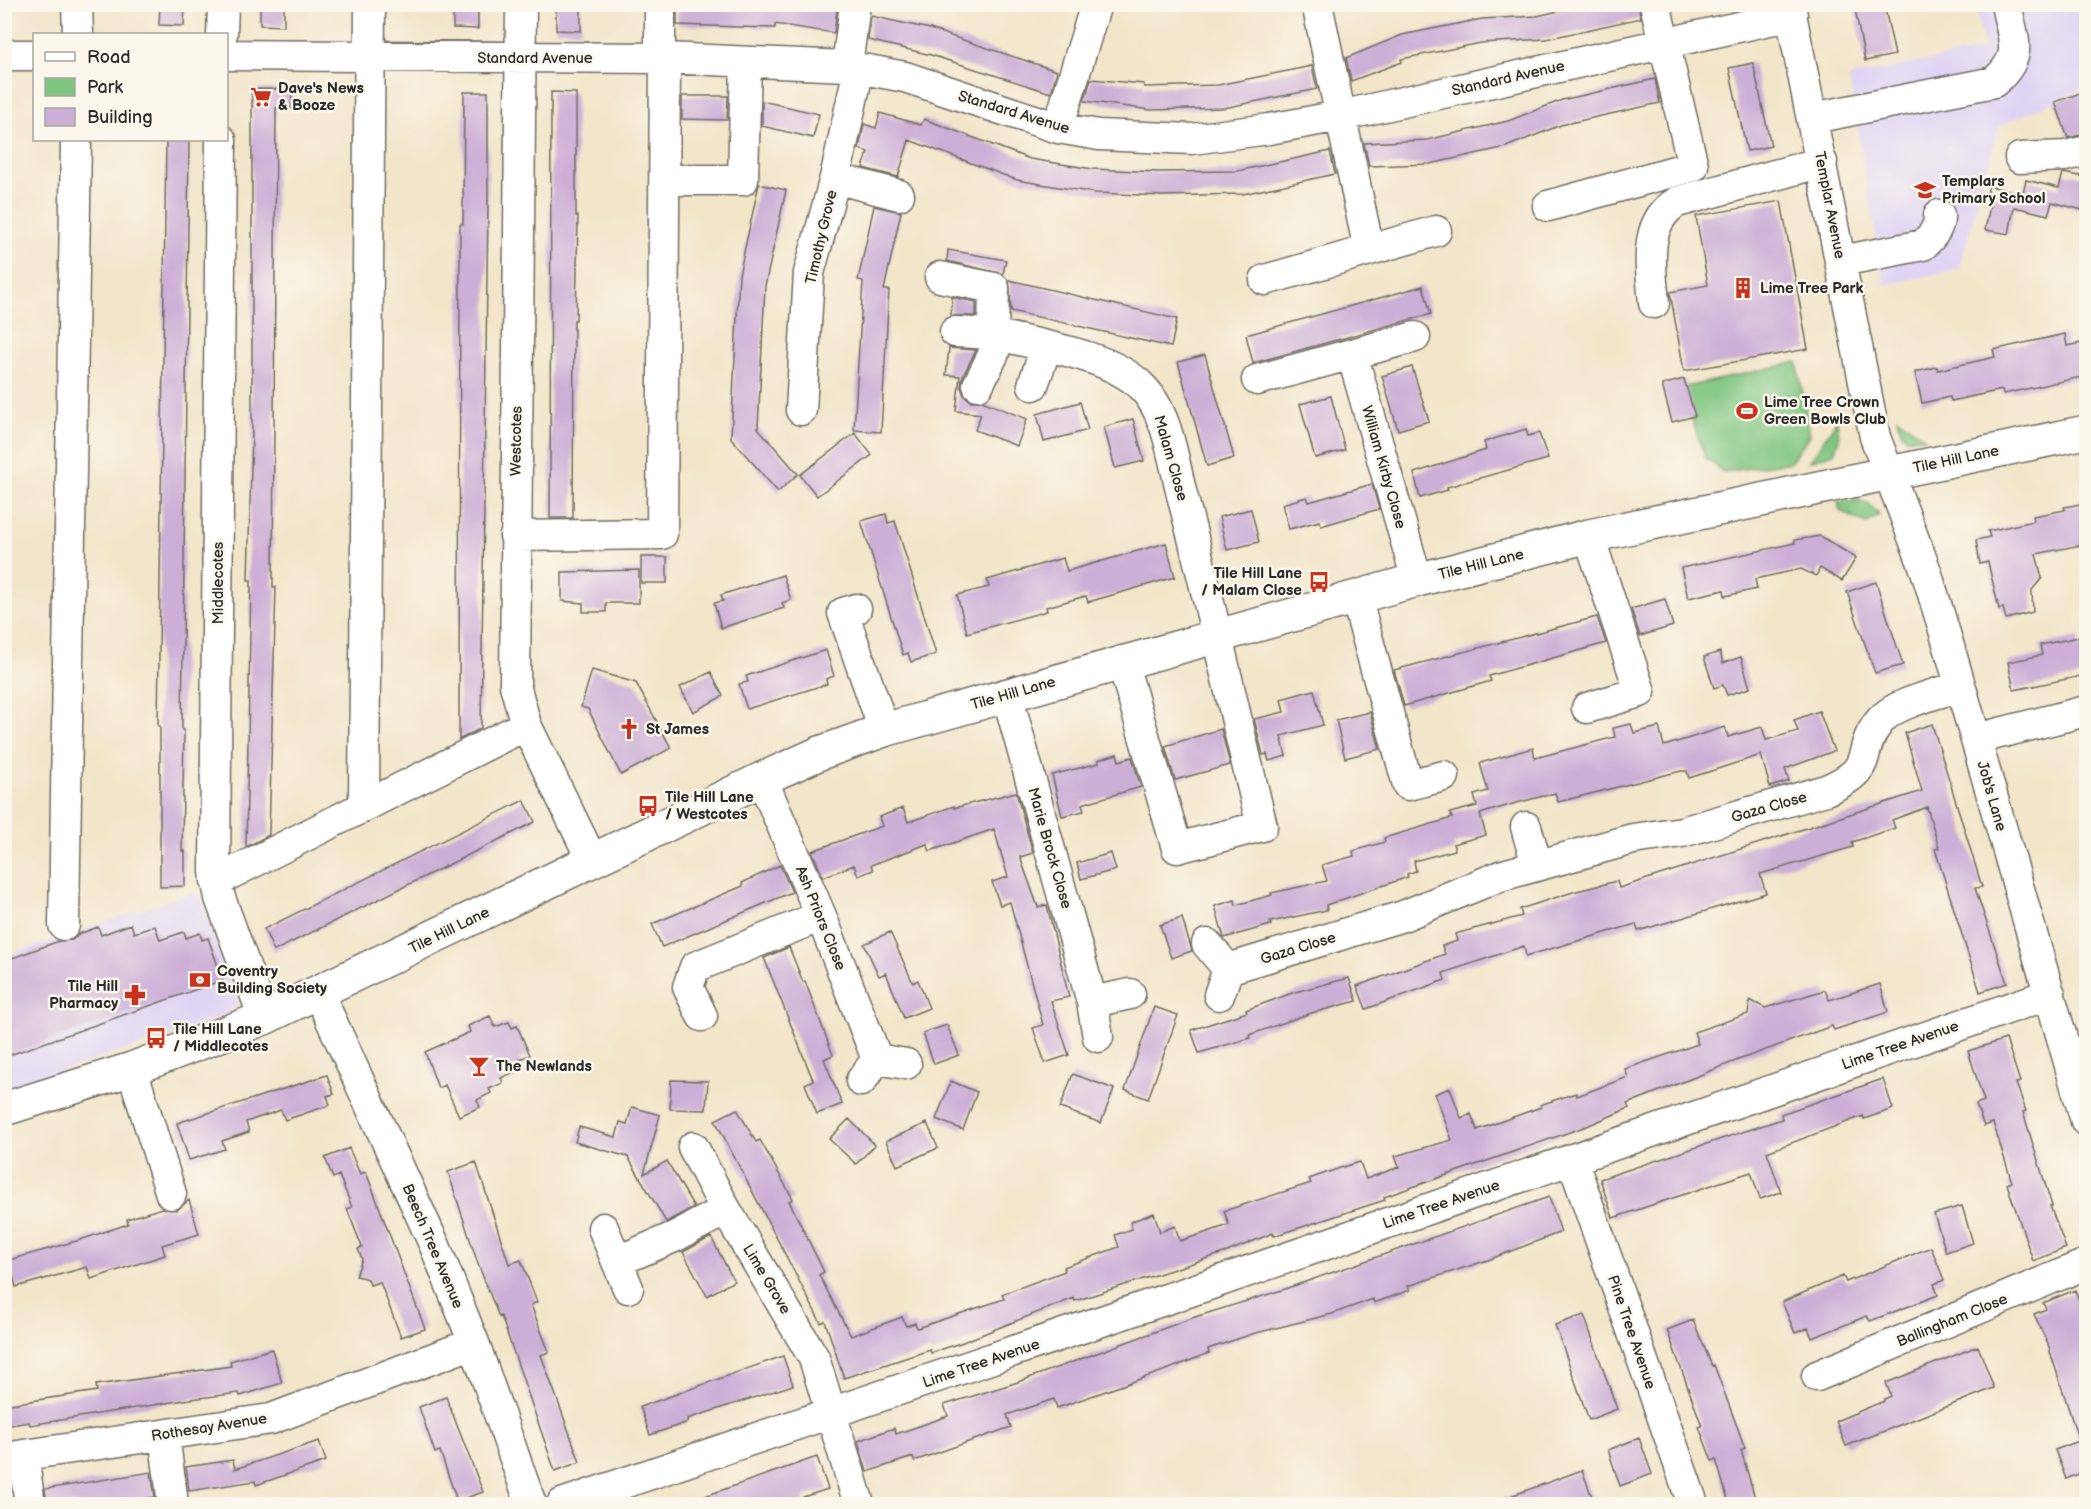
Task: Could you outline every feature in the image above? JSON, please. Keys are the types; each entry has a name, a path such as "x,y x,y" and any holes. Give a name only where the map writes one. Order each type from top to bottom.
{"main road":[{"name":"Tile Hill Lane","path":"4,1109 132,1068 264,1018 319,994 762,779 820,753 884,730 1122,661 1417,580 1589,536 2086,432"}],"street":[{"path":"77,4 78,33"},
{"path":"222,33 223,4"},
{"path":"364,804 370,4"},
{"name":"Westcotes","path":"521,4 514,685 526,724 592,860"},
{"path":"515,536 662,534 666,180 660,4"},
{"name":"Timothy Grove","path":"801,410 809,273 835,178 853,67 855,4"},
{"path":"1058,128 1096,4"},
{"path":"1317,4 1369,250"},
{"path":"1548,206 1693,166 1655,4"},
{"path":"1813,118 1915,109 1994,82 2009,68 2015,53 2006,4"},
{"name":"Standard Avenue","path":"228,55 520,59 662,58 853,67 905,77 1058,128 1099,135 1192,139 1269,129 1340,116 1665,43 1790,10"},
{"name":"Templar Avenue","path":"1790,10 1822,162 1869,414 1889,474"},
{"path":"4,55 33,55"},
{"path":"666,180 743,180 746,62"},
{"path":"64,925 76,141"},
{"name":"Middlecotes","path":"221,141 216,881 220,898 264,1018"},
{"path":"2020,158 2065,156 2086,151"},
{"path":"1654,303 1651,247 1658,217 1664,209 1677,202 1822,162"},
{"path":"835,178 899,195"},
{"path":"1841,261 1923,244 1931,238 1939,222 1939,215"},
{"path":"1264,280 1436,231"},
{"path":"940,276 994,288 994,352 978,385"},
{"name":"Malam Close","path":"955,332 993,334 1091,359 1121,371 1141,386 1155,404 1193,534 1262,826 1177,848 1122,661"},
{"path":"1257,380 1415,337"},
{"path":"1033,385 1046,348"},
{"name":"William Kirby Close","path":"1352,354 1417,580"},
{"name":"Job's Lane","path":"1889,474 1926,571 2086,1121"},
{"path":"1587,708 1640,692 1589,536"},
{"path":"1356,597 1408,785 1444,776"},
{"path":"856,609 843,613 884,730"},
{"name":"Gaza Close","path":"1207,944 1223,982 1403,916 1500,876 1633,839 1682,832 1826,790 1849,780 1862,766 1879,722 1891,711 1960,686"},
{"name":"Marie Brock Close","path":"1007,694 1092,1002 1098,1037"},
{"path":"1976,739 2086,711"},
{"path":"216,881 364,804 526,724"},
{"name":"Ash Priors Close","path":"762,779 821,916 869,1070 906,1064"},
{"path":"1526,827 1537,865"},
{"path":"702,1016 688,987 695,967 821,916"},
{"name":"Beech Tree Avenue","path":"319,994 426,1226 474,1343 531,1504"},
{"path":"1092,1002 1130,994"},
{"name":"Lime Tree Avenue","path":"562,1504 832,1414 2050,994"},
{"path":"132,1068 171,1194"},
{"name":"Lime Grove","path":"693,1147 726,1210 814,1358 832,1414"},
{"name":"Pine Tree Avenue","path":"1572,1159 1688,1503"},
{"path":"603,1228 623,1274 674,1237 726,1210"},
{"name":"Ballingham Close","path":"1817,1376 2086,1264"},
{"name":"Rothesay Avenue","path":"14,1456 270,1419 474,1343"},
{"path":"832,1414 859,1504"},
{"path":"164,1434 173,1504"},
{"path":"14,1456 30,1504"}],"shaded area":[{"name":"Templars Primary School","path":"1976,5 2086,5 2086,87 1999,126 1959,269 1884,285 1849,77 1984,49"},
{"path":"194,892 202,900 239,1004 222,1016 173,1035 5,1089 4,956"}],"green space":[{"name":"Lime Tree Crown Green Bowls Club","path":"1797,362 1810,435 1790,462 1723,472 1705,457 1681,388"},
{"path":"1898,418 1925,438 1907,438 1901,432"},
{"path":"1837,420 1839,439 1834,453 1810,461"},
{"path":"1857,500 1869,504 1879,515 1866,524 1840,511 1838,502"}],"building":[{"path":"160,4 185,4 184,26 159,25"},
{"path":"260,4 284,4 284,26 260,25"},
{"path":"453,4 478,4 478,29 453,28"},
{"path":"556,4 581,4 581,31 556,30"},
{"path":"677,4 806,4 837,10 834,33 775,24 775,28 677,25"},
{"path":"1590,4 1638,4 1641,18 1546,39 1481,43 1401,59 1402,62 1351,81 1346,58 1402,35 1482,19 1537,16"},
{"path":"1854,4 1884,4 1895,55 1865,61"},
{"path":"871,16 930,29 1057,71 1051,93 931,55 868,40"},
{"path":"1753,63 1771,146 1747,151 1729,68"},
{"path":"1312,66 1317,89 1224,108 1151,110 1084,101 1091,79 1144,84 1144,87 1218,85"},
{"path":"1655,79 1660,103 1561,125 1506,147 1430,164 1369,166 1364,143 1427,140 1508,121 1562,100"},
{"path":"252,89 292,89 292,108 276,108 273,587 276,587 269,835 246,847 251,580 248,580 252,430"},
{"path":"464,92 488,92 488,204 481,728 459,740 460,224 463,224"},
{"path":"551,92 576,93 576,216 578,216 576,320 574,320 573,518 550,518"},
{"path":"2083,92 2086,103 2086,134 2068,138 2055,102"},
{"path":"682,96 728,96 727,120 682,119"},
{"path":"762,101 819,114 813,138 762,126"},
{"path":"880,113 921,125 924,119 1030,159 1093,169 1158,172 1237,171 1330,151 1335,174 1243,194 1163,196 1095,193 1017,180 909,140 898,177 863,168 868,152 859,149 864,124 876,128"},
{"path":"166,141 189,141 182,730 184,730 182,851 185,851 185,886 160,887 160,726 158,726"},
{"path":"2063,173 2086,177 2086,211 2052,202 2048,215 2014,207 2009,234 1985,230 1991,201 1985,200 1989,186 2023,193 2026,180 2059,188"},
{"path":"759,184 786,190 765,286 758,428 798,474 778,492 731,438 739,275"},
{"name":"Lime Tree Park","path":"1781,201 1808,349 1684,371 1670,292 1708,285 1696,216"},
{"path":"874,206 901,212 884,290 889,290 881,432 854,430 863,281 858,280"},
{"path":"948,250 1006,260 1003,274 947,261"},
{"path":"1009,280 1177,319 1171,347 1011,311"},
{"path":"1423,286 1431,314 1253,363 1246,335"},
{"path":"952,297 976,302 976,316 951,316"},
{"path":"2065,334 2067,346 2086,342 2086,376 2003,394 2002,390 1951,401 1950,397 1922,403 1915,372 1937,367 1938,370 1995,357 1993,350"},
{"path":"949,348 976,350 962,378 961,387 964,395 971,401 982,401 1027,419 1017,446 975,430 981,414 956,411 960,376 946,375"},
{"path":"1205,355 1234,458 1207,466 1178,362"},
{"path":"1412,367 1429,421 1398,430 1382,376"},
{"path":"1684,379 1695,416 1672,422 1662,385"},
{"path":"1331,396 1345,450 1315,458 1300,404"},
{"path":"1080,402 1088,430 1044,442 1037,414"},
{"path":"1133,419 1144,461 1115,468 1104,427"},
{"path":"1526,429 1528,436 1539,433 1548,459 1447,487 1448,490 1420,498 1414,473 1486,450 1484,442"},
{"path":"855,433 872,455 817,496 800,475"},
{"path":"1372,484 1379,509 1321,526 1320,521 1289,529 1282,504 1307,497 1309,502"},
{"path":"2086,503 2086,544 2036,554 2042,578 2032,590 2033,612 2006,619 2003,608 1999,609 1988,562 1980,564 1976,540 1990,537 1988,531 2034,521 2033,516"},
{"path":"1251,509 1259,542 1227,550 1219,517"},
{"path":"886,514 888,523 895,521 936,654 911,662 908,653 903,655 861,521"},
{"path":"1820,536 1856,558 1842,581 1820,568 1816,576 1801,569 1755,579 1757,589 1725,596 1724,590 1688,598 1681,568 1795,543 1794,540"},
{"path":"1166,543 1175,577 1088,602 1086,596 1046,607 1047,611 967,633 957,595 989,587 987,580 1063,558 1067,571"},
{"path":"641,557 667,557 667,583 641,583"},
{"path":"639,570 639,603 606,603 606,612 583,612 583,603 562,601 562,572"},
{"path":"783,575 791,600 782,603 784,608 721,628 714,603 723,601 721,595"},
{"path":"1876,582 1903,665 1875,673 1847,592"},
{"path":"1665,599 1673,626 1640,636 1631,609"},
{"path":"1597,617 1606,643 1489,676 1491,681 1404,706 1394,670"},
{"path":"2079,637 2080,647 2086,646 2086,675 2014,690 2008,662 2042,655 2040,645"},
{"path":"826,650 834,676 826,679 827,684 747,709 739,684 748,682 746,676"},
{"path":"1720,652 1723,663 1741,657 1750,688 1727,695 1723,685 1714,688 1704,657"},
{"name":"St James","path":"592,670 636,683 671,748 621,775 588,709 581,707"},
{"path":"711,672 723,696 693,712 680,687"},
{"path":"1314,690 1323,725 1281,736 1286,756 1269,761 1267,754 1263,755 1254,719 1284,712 1281,699"},
{"path":"1819,711 1834,751 1785,769 1789,781 1770,787 1761,755 1689,778 1687,771 1681,771 1558,802 1555,793 1513,804 1480,814 1486,835 1453,844 1455,850 1414,861 1416,871 1407,874 1408,877 1326,905 1327,910 1270,922 1271,925 1224,938 1215,906 1235,900 1236,905 1272,895 1271,893 1327,881 1322,865 1354,856 1353,851 1385,842 1384,838 1452,818 1450,813 1477,806 1474,795 1488,791 1480,763 1533,748 1535,758 1615,737 1613,728 1631,724 1634,733 1659,727 1664,746 1725,727 1728,737 1762,727 1766,740 1798,731 1794,720"},
{"path":"1370,712 1380,749 1345,758 1336,720"},
{"path":"1932,724 1982,887 1975,888 2007,983 1980,992 1935,849 1939,848 1927,807 1892,820 1895,828 1852,842 1853,847 1760,874 1766,893 1638,931 1636,924 1526,956 1524,946 1443,973 1445,980 1366,1009 1357,986 1445,954 1442,946 1457,941 1455,934 1522,916 1520,909 1573,892 1617,881 1619,888 1922,791 1905,733"},
{"path":"1221,729 1230,765 1175,780 1165,746"},
{"path":"1117,754 1119,761 1132,757 1141,787 1082,804 1084,811 1062,816 1052,775 1099,763 1098,760"},
{"path":"1016,792 1033,853 1020,857 1038,907 1047,905 1069,997 1051,1001 1069,1055 1045,1063 1033,1028 1043,1025 1010,902 1000,905 992,882 1008,877 994,829 930,851 927,844 871,865 873,870 858,876 854,865 823,877 812,851 882,826 879,817 903,808 908,822 954,806 954,808"},
{"path":"524,800 535,822 274,951 264,929"},
{"path":"1111,853 1116,870 1081,879 1077,863"},
{"path":"780,865 792,892 662,947 652,924 743,886 742,883"},
{"path":"1182,918 1192,951 1171,958 1160,925"},
{"path":"131,924 134,933 155,926 160,940 184,932 186,938 200,933 202,940 208,938 223,980 4,1057 4,961 59,941 72,940 79,934 98,927 101,935"},
{"path":"890,932 913,983 918,980 929,1008 904,1018 886,973 879,976 864,944"},
{"path":"789,947 803,982 805,981 833,1055 824,1059 842,1104 817,1114 805,1084 813,1080 764,958"},
{"path":"1349,978 1357,1001 1308,1014 1249,1035 1250,1038 1199,1053 1191,1030 1247,1012 1246,1010 1295,992"},
{"path":"1880,984 1888,1012 1834,1030 1832,1026 1738,1060 1627,1104 1629,1108 1587,1126 1384,1197 1385,1200 1274,1236 1273,1233 1227,1252 1075,1301 1074,1298 963,1342 931,1353 930,1350 844,1378 825,1321 821,1323 715,1120 737,1109 756,1142 760,1140 793,1199 789,1201 824,1272 819,1275 851,1336 902,1317 906,1326 915,1323 917,1328 1004,1299 1002,1294 1065,1271 1064,1267 1119,1247 1115,1235 1132,1229 1130,1222 1154,1213 1160,1232 1175,1226 1180,1241 1229,1225 1224,1211 1311,1183 1309,1179 1343,1167 1360,1162 1366,1179 1399,1167 1395,1156 1452,1140 1435,1094 1450,1088 1461,1118 1471,1114 1477,1130 1541,1107 1540,1105 1576,1093 1577,1096 1628,1077 1625,1069 1698,1044 1694,1032 1748,1014 1750,1000 1765,1008 1825,990 1829,1000"},
{"path":"1154,1007 1178,1015 1148,1099 1125,1090"},
{"name":"The Newlands","path":"490,1016 495,1027 509,1022 512,1028 517,1026 530,1055 520,1059 524,1068 501,1078 503,1083 489,1089 491,1093 477,1100 480,1107 459,1116 445,1085 438,1088 425,1052 470,1032 468,1026"},
{"path":"947,1025 959,1055 934,1064 923,1033"},
{"path":"2006,1039 2020,1082 2016,1083 2026,1111 2023,1112 2052,1206 2050,1206 2066,1248 2033,1261 2007,1184 2012,1182 1993,1123 1984,1126 1976,1104 1984,1101 1968,1051"},
{"path":"1073,1074 1114,1089 1101,1123 1060,1108"},
{"path":"327,1075 334,1094 327,1096 330,1105 285,1120 281,1110 246,1122 249,1132 222,1141 225,1149 189,1160 177,1123"},
{"path":"1883,1079 1893,1109 1864,1119 1863,1116 1767,1152 1781,1192 1760,1199 1751,1172 1613,1218 1600,1179 1782,1119 1781,1114"},
{"path":"671,1080 708,1081 706,1110 670,1109"},
{"path":"951,1081 977,1092 963,1130 936,1119"},
{"path":"632,1107 660,1115 644,1174 667,1161 694,1207 666,1222 628,1157 575,1142 579,1127 616,1137 620,1122 627,1124"},
{"path":"849,1119 875,1145 856,1164 829,1139"},
{"path":"927,1123 938,1148 897,1166 886,1141"},
{"path":"349,1148 360,1174 366,1172 425,1329 401,1337 380,1282 370,1285 368,1279 356,1276 362,1259 358,1249 362,1247 347,1209 352,1207 339,1175 333,1178 325,1158"},
{"path":"476,1162 509,1264 521,1260 537,1302 531,1305 549,1352 541,1355 580,1462 555,1471 501,1316 499,1317 478,1264 448,1172"},
{"path":"1549,1197 1561,1232 1488,1260 1408,1286 1410,1290 1374,1303 1373,1299 1332,1314 1252,1334 1208,1349 1209,1353 1169,1369 1057,1408 1054,1399 1027,1408 1007,1415 1011,1427 914,1461 913,1457 867,1472 858,1441 894,1428 896,1434 948,1416 944,1405 1018,1382 1195,1317 1282,1290"},
{"path":"189,1200 199,1234 162,1245 165,1255 91,1279 87,1267 16,1287 9,1260 128,1224 127,1219 162,1208 177,1210"},
{"path":"1962,1206 1973,1243 1946,1252 1934,1214"},
{"path":"711,1237 734,1281 707,1296 683,1252"},
{"path":"1931,1247 1944,1280 1934,1284 1938,1295 1870,1321 1867,1316 1812,1338 1808,1328 1795,1333 1782,1302 1843,1276 1846,1282"},
{"path":"2075,1290 2086,1319 2086,1471 2066,1479 2055,1450 2079,1441 2047,1342 2034,1314 2046,1309 2043,1303"},
{"path":"1584,1315 1617,1409 1589,1420 1555,1325"},
{"path":"1693,1320 1712,1366 1714,1365 1745,1448 1741,1450 1755,1498 1729,1504 1716,1459 1712,1461 1699,1427 1702,1426 1667,1330"},
{"path":"1978,1346 1994,1388 1846,1446 1836,1421 1891,1396 1886,1383"},
{"path":"272,1349 282,1383 240,1396 239,1393 191,1399 30,1425 29,1422 4,1426 4,1405 97,1391 96,1385 231,1366 230,1361"},
{"path":"783,1356 793,1385 687,1419 688,1422 650,1435 640,1407"},
{"path":"446,1397 483,1492 457,1501 440,1451 435,1453 419,1407"},
{"path":"1639,1438 1652,1474 1620,1486 1608,1450"},
{"path":"319,1441 326,1461 256,1485 255,1481 189,1491 186,1467 233,1460 235,1469"},
{"path":"817,1457 828,1489 803,1497 805,1504 689,1504 688,1502"},
{"path":"1582,1470 1592,1497 1570,1504 1497,1504 1497,1501"},
{"path":"151,1472 155,1497 109,1504 47,1504 45,1489"}],"place":[{"name":"Dave's News & Booze","path":"261,97"},
{"name":"Templars Primary School","path":"1925,190"},
{"name":"Lime Tree Park","path":"1743,288"},
{"name":"Lime Tree Crown Green Bowls Club","path":"1747,411"},
{"name":"Tile Hill Lane / Malam Close","path":"1319,582"},
{"name":"St James","path":"629,729"},
{"name":"Tile Hill Lane / Westcotes","path":"648,806"},
{"name":"Coventry Building Society","path":"200,980"},
{"name":"Tile Hill Pharmacy","path":"135,995"},
{"name":"Tile Hill Lane / Middlecotes","path":"156,1038"},
{"name":"The Newlands","path":"479,1066"}]}
